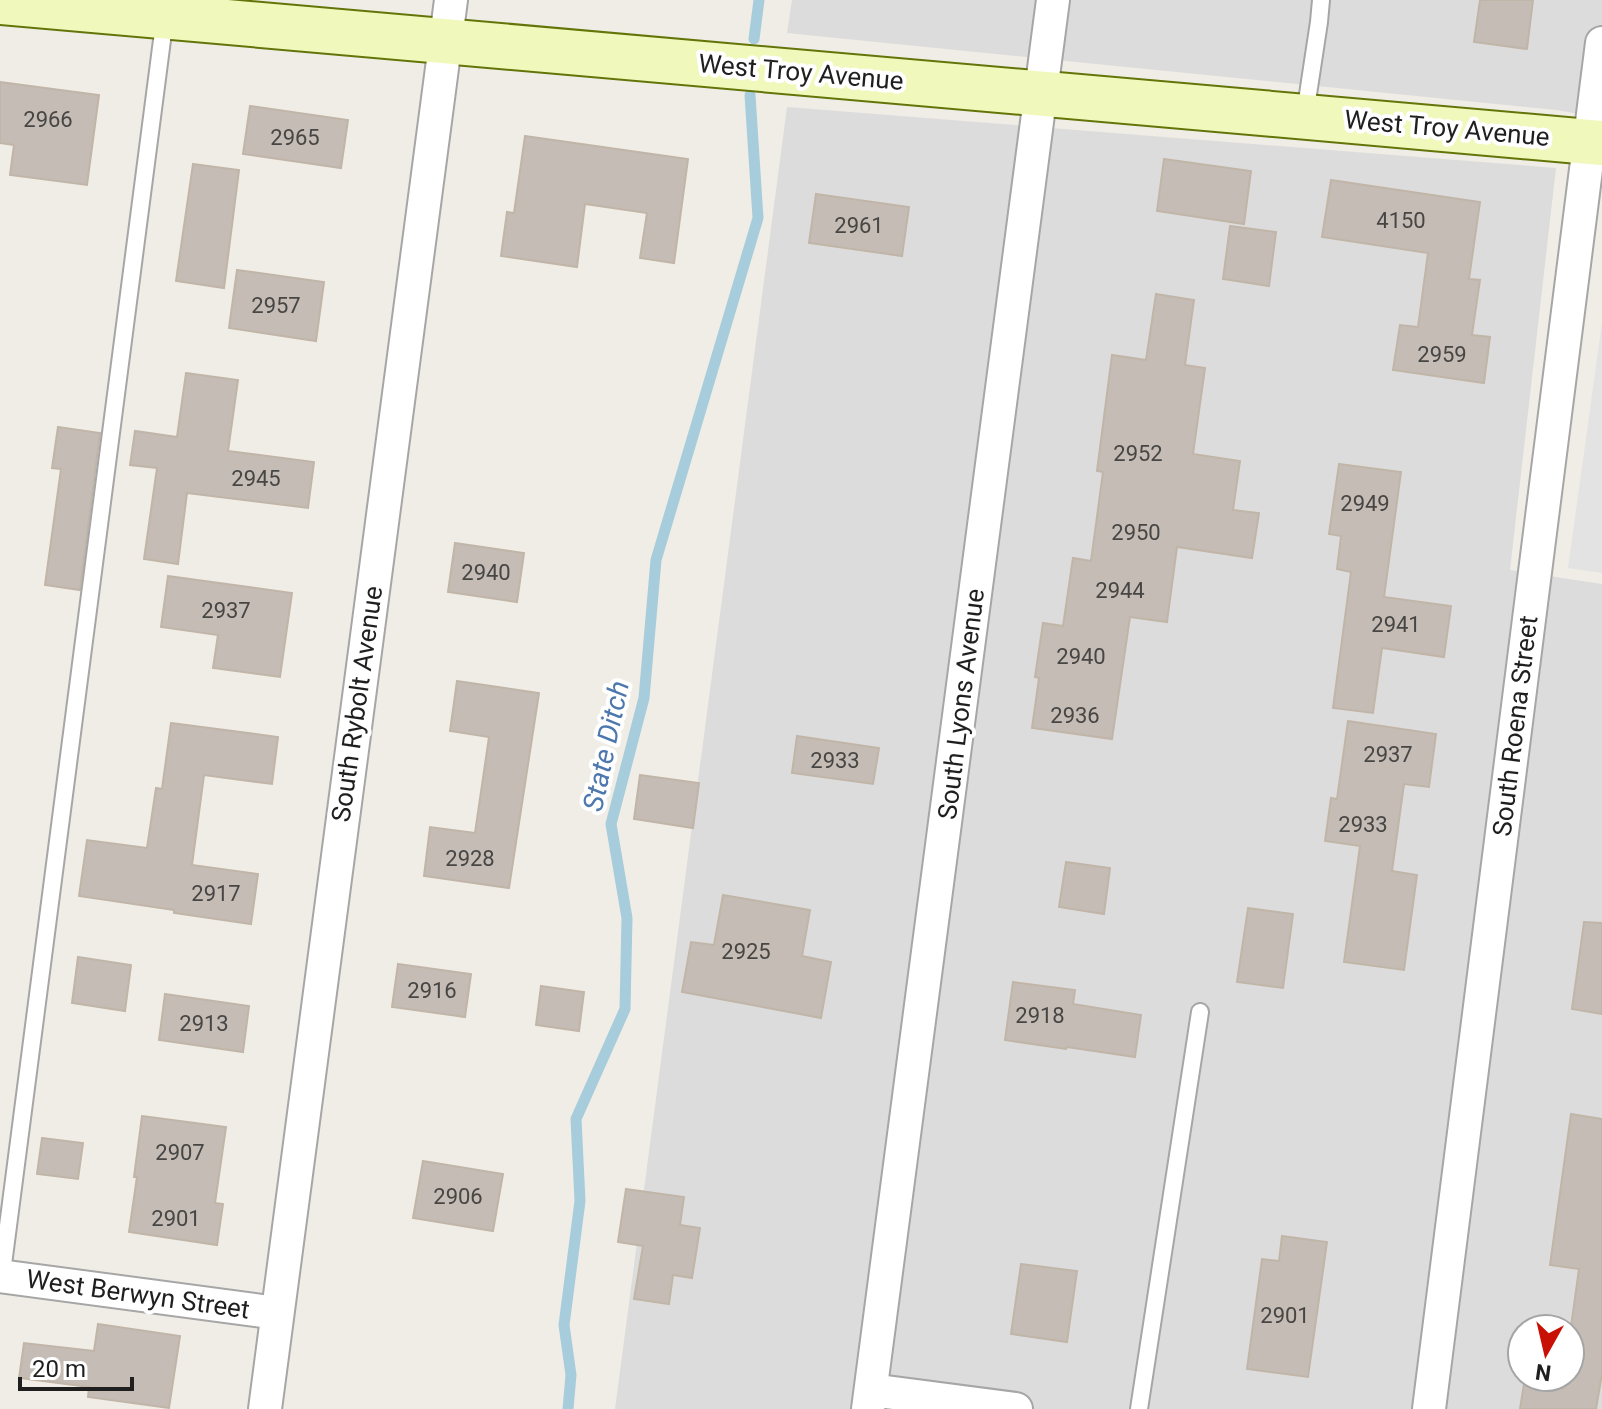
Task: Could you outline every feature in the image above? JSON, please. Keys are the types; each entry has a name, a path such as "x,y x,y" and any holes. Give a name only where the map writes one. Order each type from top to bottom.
{"street":[{"name":"South Lyons Avenue","path":"869,1400 1053,0"},
{"name":"West Troy Avenue","path":"0,2 448,21 1041,93 1595,142"},
{"name":"South Rybolt Avenue","path":"265,1409 448,21"},
{"name":"South Roena Street","path":"1429,1409 1595,142 1602,43"},
{"name":"West Berwyn Street","path":"1,1280 277,1313"},
{"path":"869,1400 1016,1409"}],"lane":[{"path":"1305,116 1321,0"},
{"path":"1,1280 166,8"},
{"path":"1139,1409 1200,1012"}],"shaded area":[{"path":"792,0 1602,0 1602,118 1556,110 787,33"},
{"path":"787,107 1556,168 1510,570 1602,584 1602,1409 615,1409"},
{"path":"1602,323 1602,573 1568,568"}],"building":[{"path":"1480,0 1533,0 1527,49 1474,42"},
{"path":"0,82 99,95 87,185 10,175 14,145 0,143"},
{"path":"250,106 348,120 341,168 243,154"},
{"path":"525,136 688,159 674,263 640,258 647,213 585,204 577,267 501,256 507,212 514,213"},
{"path":"1164,159 1251,171 1244,224 1157,211"},
{"path":"193,164 239,170 224,288 176,281"},
{"path":"1331,180 1480,202 1469,279 1480,280 1472,335 1490,337 1484,383 1393,370 1400,325 1418,327 1428,253 1322,237"},
{"path":"816,194 909,207 902,256 809,243"},
{"path":"1230,226 1276,232 1269,286 1223,279"},
{"path":"237,270 324,282 316,341 229,328"},
{"path":"1156,294 1194,300 1185,365 1205,368 1193,454 1240,461 1233,510 1259,513 1252,558 1177,547 1167,622 1130,617 1112,739 1032,728 1043,623 1063,626 1073,558 1091,561 1103,472 1097,471 1112,355 1146,360"},
{"path":"186,373 238,380 228,451 314,462 308,508 187,493 178,564 144,559 157,468 130,465 135,431 177,437"},
{"path":"58,427 100,433 80,590 45,585 61,469 52,468"},
{"path":"1339,464 1401,472 1384,597 1451,606 1444,657 1382,648 1373,713 1333,708 1351,572 1337,569 1341,536 1329,534"},
{"path":"455,543 524,553 517,602 448,592"},
{"path":"168,576 292,593 280,677 213,668 218,635 161,627"},
{"path":"457,681 539,693 509,888 424,876 430,827 475,833 489,737 450,731"},
{"path":"1348,721 1436,734 1429,787 1404,784 1392,871 1417,875 1404,970 1344,962 1360,846 1325,841 1331,798 1337,799"},
{"path":"171,723 278,737 272,784 204,775 192,865 258,874 251,924 79,896 87,840 147,848 156,788 162,789"},
{"path":"797,736 879,748 873,784 792,773"},
{"path":"640,775 699,783 693,828 634,819"},
{"path":"1066,862 1110,868 1104,914 1059,907"},
{"path":"723,895 810,910 802,956 831,962 821,1018 682,992 691,942 714,945"},
{"path":"1248,908 1293,914 1283,988 1237,982"},
{"path":"1584,922 1602,923 1602,1014 1572,1009"},
{"path":"78,957 131,965 125,1011 72,1003"},
{"path":"398,964 471,974 465,1017 392,1007"},
{"path":"1013,982 1075,990 1073,1004 1141,1015 1135,1057 1005,1040"},
{"path":"541,986 584,992 579,1031 536,1025"},
{"path":"165,994 249,1006 243,1052 159,1040"},
{"path":"1571,1114 1602,1119 1602,1374 1596,1409 1520,1409 1522,1393 1586,1393 1586,1313 1573,1313 1579,1269 1550,1265"},
{"path":"142,1116 226,1127 215,1203 223,1204 217,1245 129,1232"},
{"path":"42,1138 83,1143 78,1179 37,1174"},
{"path":"423,1161 503,1174 493,1231 413,1218"},
{"path":"626,1189 684,1197 680,1225 700,1228 692,1278 673,1275 669,1304 634,1299 643,1246 618,1242"},
{"path":"1282,1236 1327,1242 1308,1377 1247,1369 1262,1259 1279,1261"},
{"path":"1021,1264 1077,1271 1067,1342 1011,1334"},
{"path":"98,1324 180,1336 169,1408 88,1397 89,1387 19,1378 24,1343 94,1351"}],"waterway":[{"name":"State Ditch","path":"754,39 759,0"},
{"name":"State Ditch","path":"568,1409 571,1375 564,1325 580,1201 576,1119 625,1009 627,918 611,824 644,698 656,560 758,218 750,95"}]}
